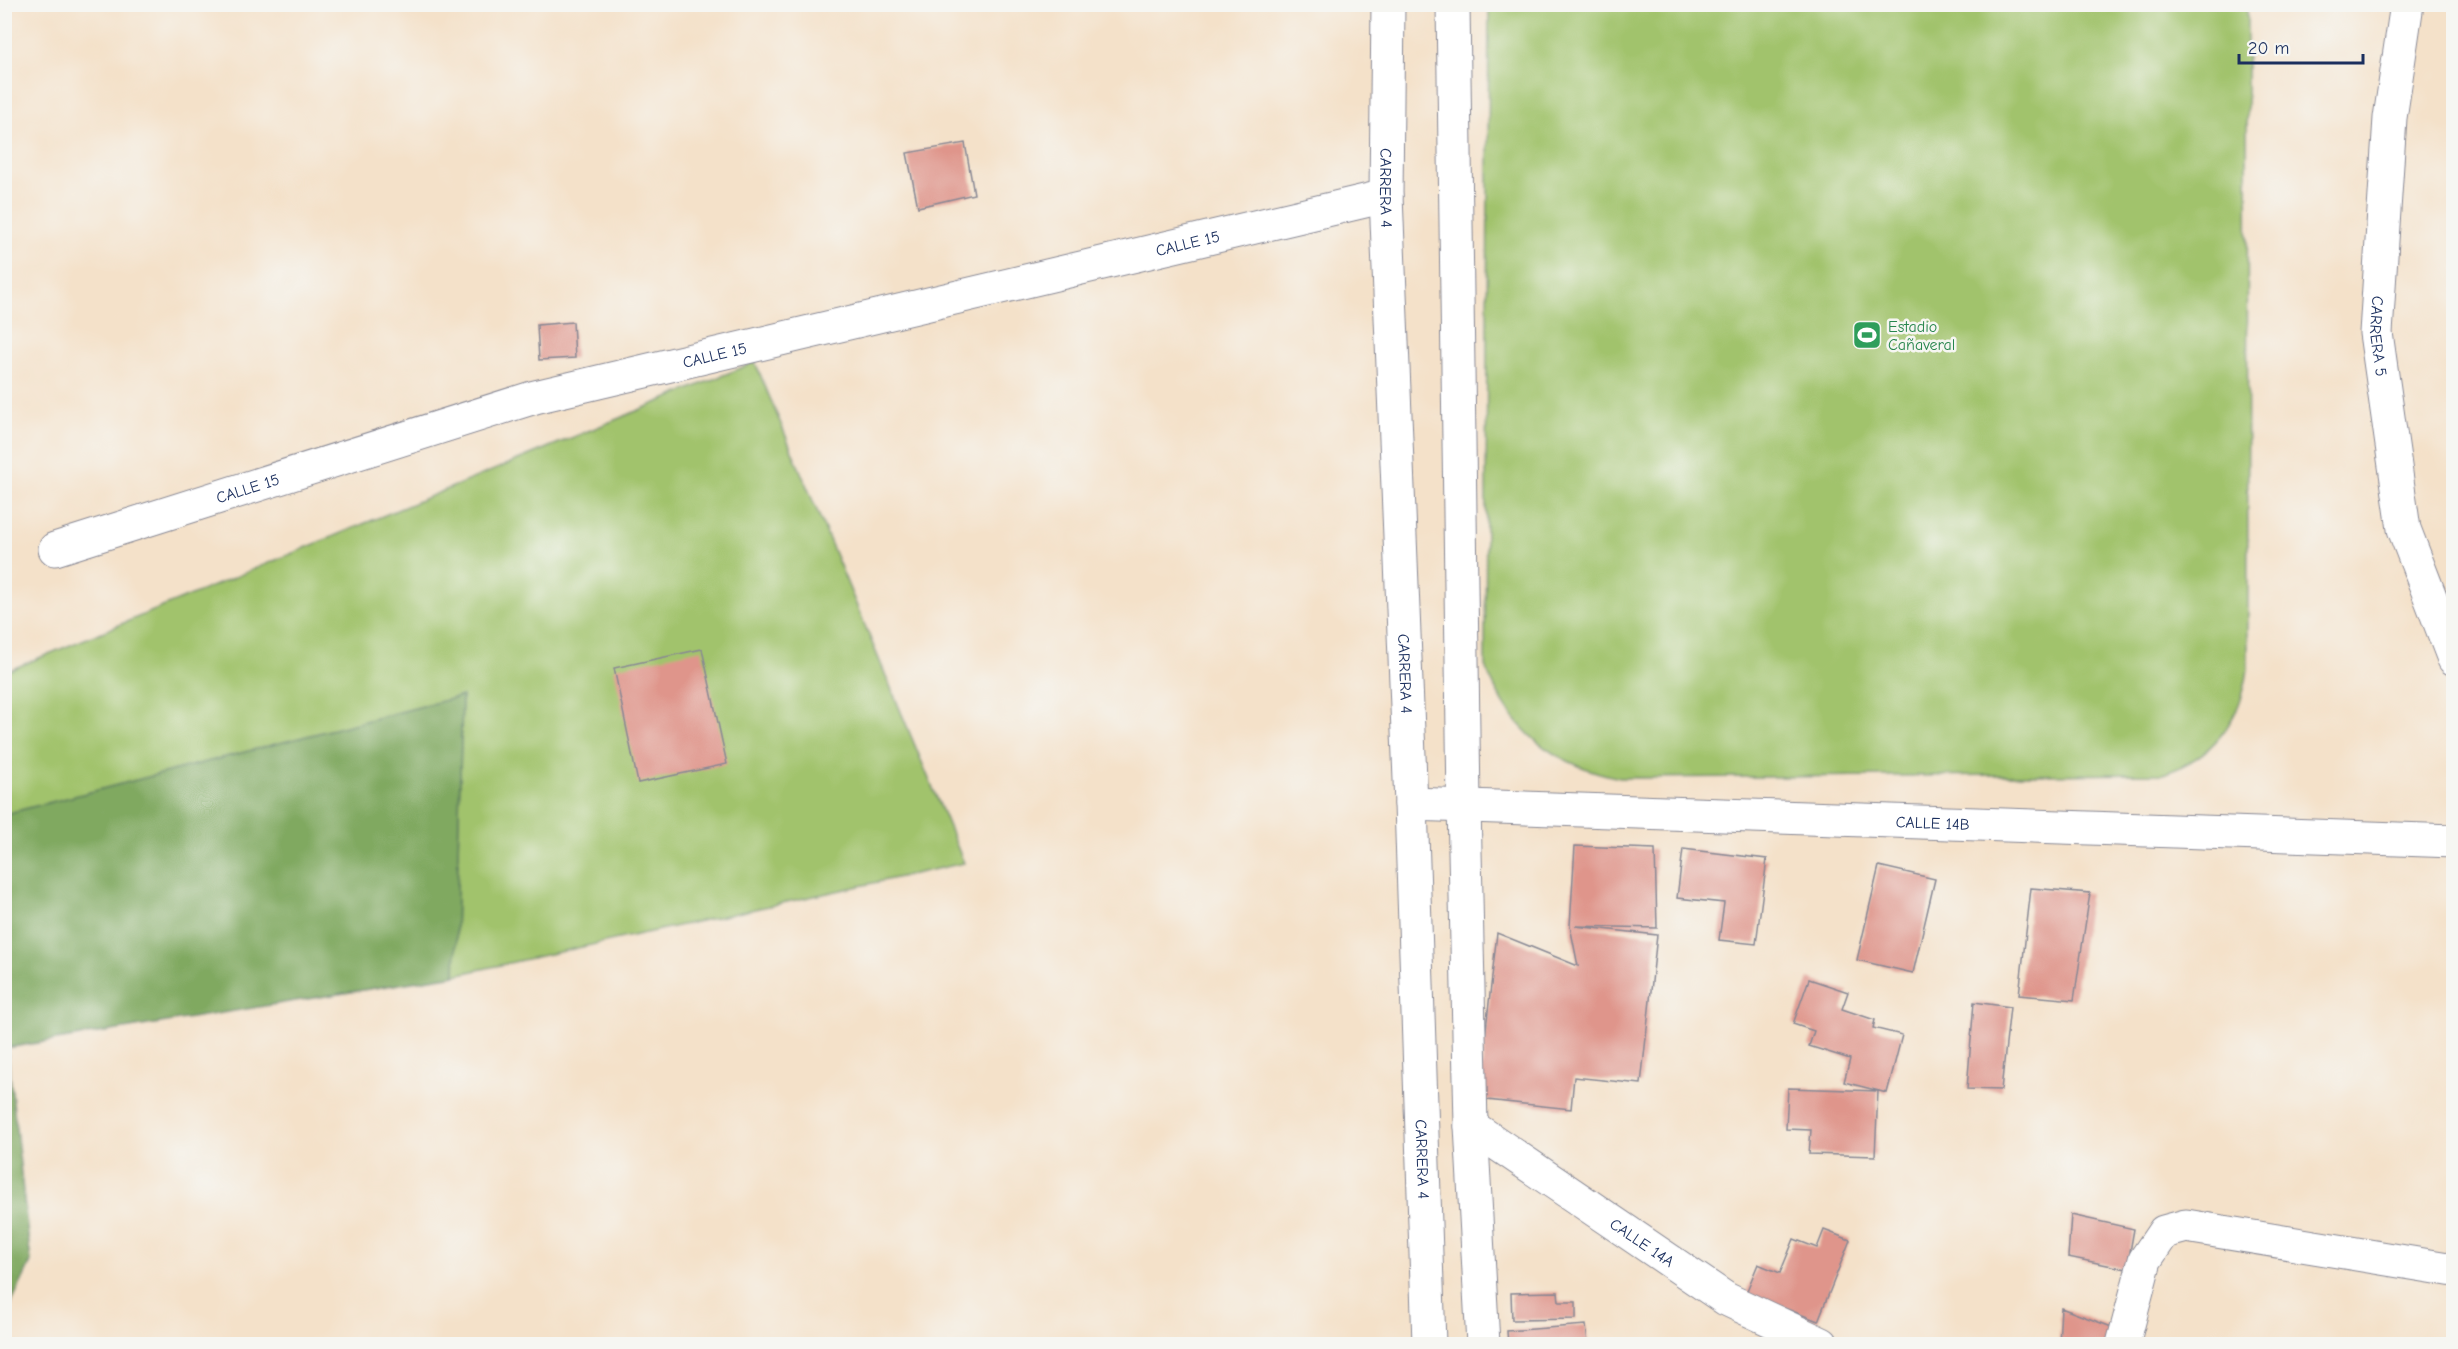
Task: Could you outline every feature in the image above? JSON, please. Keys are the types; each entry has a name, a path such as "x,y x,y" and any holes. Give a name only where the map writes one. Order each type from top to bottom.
{"street":[{"name":"CARRERA 4","path":"1388,4 1386,196 1411,804 1429,1344"},
{"path":"1453,4 1464,805 1471,1126 1483,1344"},
{"name":"CARRERA 5","path":"2407,4 2390,118 2376,333 2404,529 2454,659"},
{"name":"CALLE 15","path":"55,549 535,397 1386,196"},
{"name":"CALLE 14B","path":"1411,804 2454,841"},
{"name":"CALLE 14A","path":"1471,1126 1726,1299 1822,1344"},
{"path":"2123,1344 2145,1260 2164,1232 2186,1226 2454,1270"}],"green space":[{"name":"Estadio Cañaveral","path":"1489,5 2247,5 2248,669 2239,705 2231,721 2210,747 2196,758 2163,774 1620,778 1573,764 1536,741 1521,726 1495,689 1485,666"},
{"path":"755,362 964,863 455,975 462,696 5,814 5,672"},
{"path":"462,696 455,975 7,1048 31,1262 5,1317 5,814"}],"building":[{"path":"965,143 974,194 918,207 907,153"},
{"path":"573,322 575,358 539,360 537,325"},
{"path":"702,649 727,764 638,783 614,668"},
{"path":"1575,846 1655,849 1657,928 1575,926 1657,935 1641,1084 1574,1077 1571,1109 1478,1099 1497,933 1578,966 1570,926"},
{"path":"1683,849 1767,859 1756,944 1719,940 1724,903 1677,898"},
{"path":"1879,866 1935,879 1913,973 1857,960"},
{"path":"2031,888 2090,893 2074,1000 2019,995"},
{"path":"1809,979 1848,992 1842,1009 1875,1020 1873,1028 1902,1035 1887,1093 1844,1082 1850,1059 1809,1046 1814,1031 1793,1024"},
{"path":"1974,1002 2010,1007 2001,1090 1967,1089"},
{"path":"1788,1088 1878,1091 1875,1156 1809,1154 1811,1130 1786,1129"},
{"path":"2071,1215 2134,1229 2127,1269 2068,1257"},
{"path":"1824,1230 1850,1240 1818,1321 1746,1293 1758,1264 1780,1273 1794,1239 1817,1248"},
{"path":"1558,1292 1559,1302 1576,1302 1576,1319 1512,1320 1511,1293"},
{"path":"2061,1308 2117,1329 2114,1344 2059,1344"},
{"path":"1586,1325 1588,1344 1508,1344 1507,1331"}],"place":[{"name":"Estadio Cañaveral","path":"1867,335"}]}
